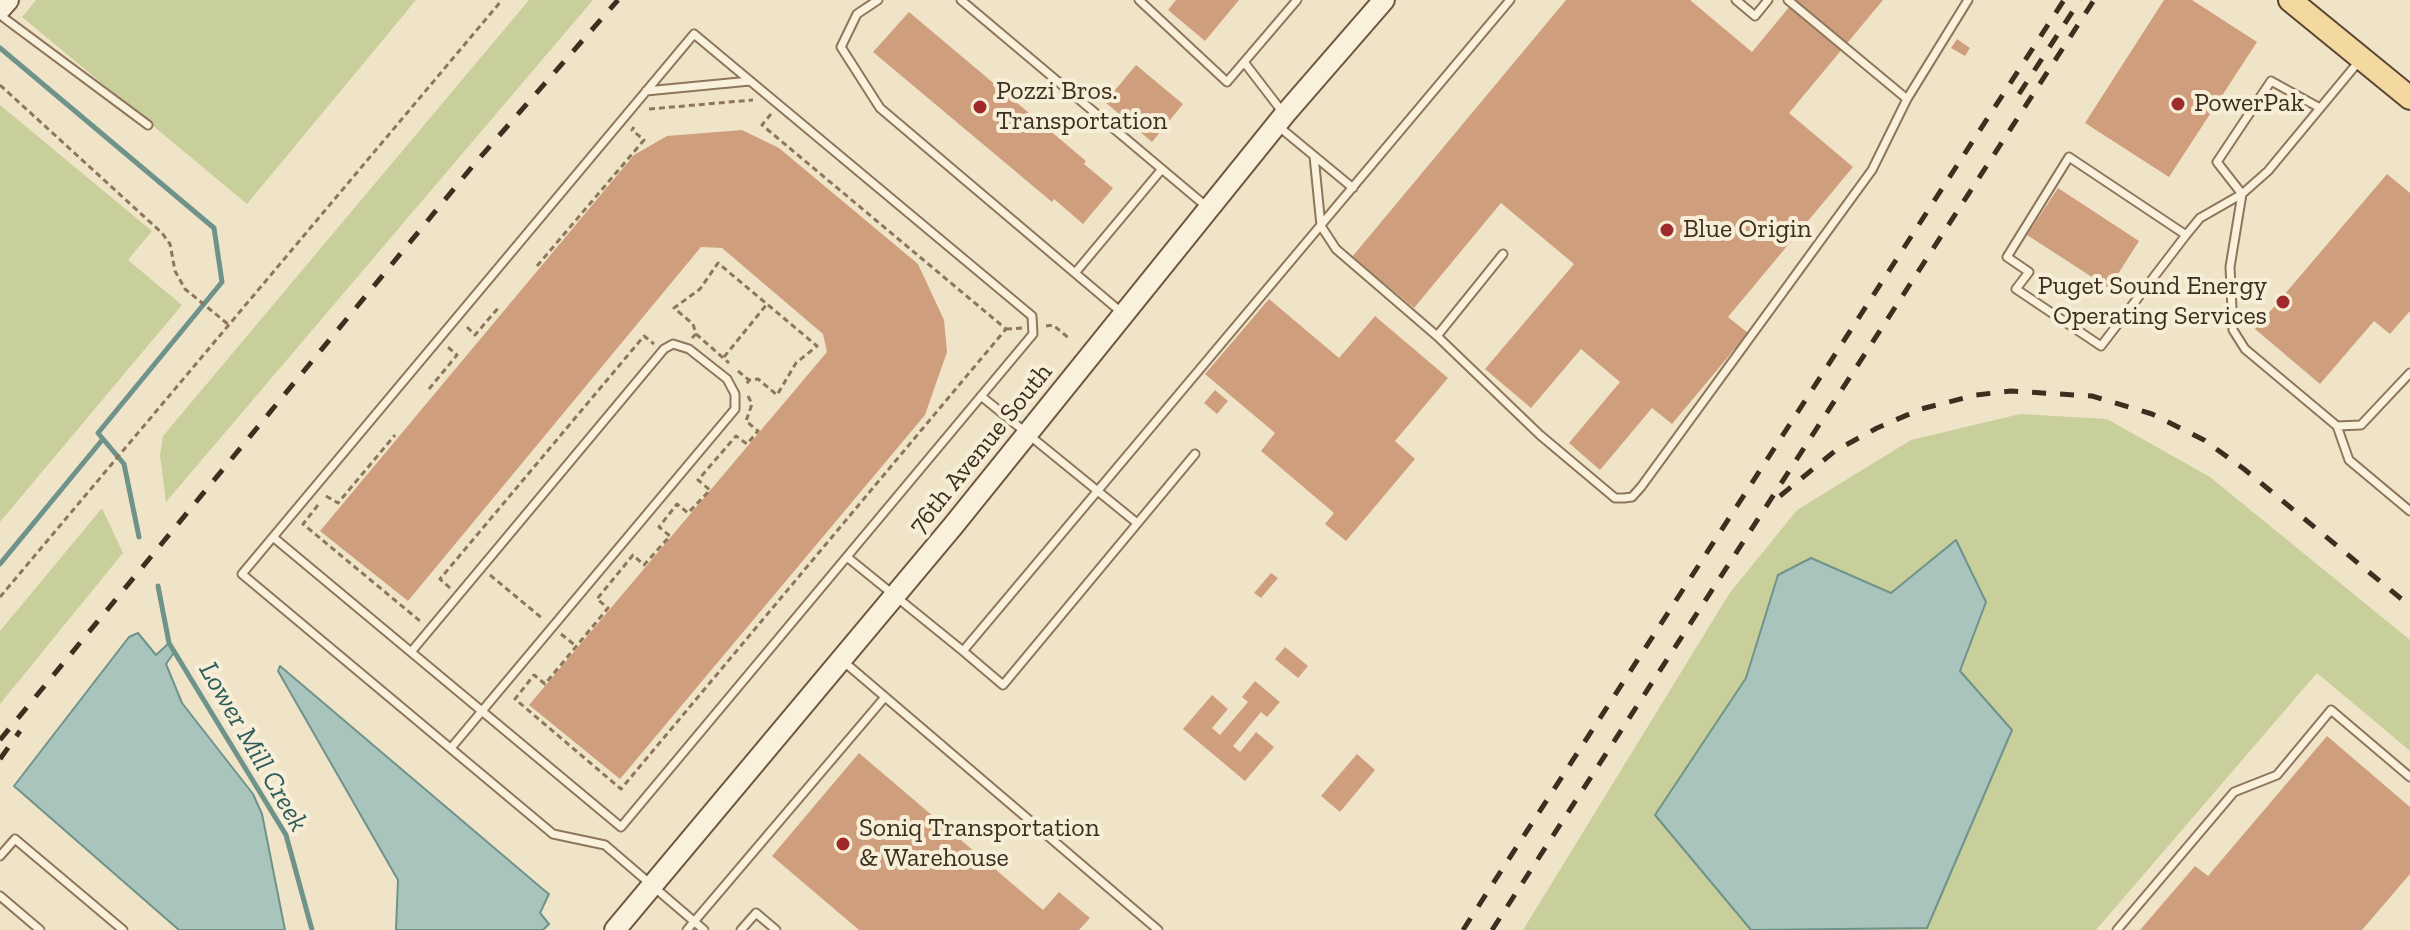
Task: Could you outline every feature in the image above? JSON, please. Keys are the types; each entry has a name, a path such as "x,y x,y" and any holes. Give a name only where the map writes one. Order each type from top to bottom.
{"main road":[{"path":"2290,0 2410,98"}],"street":[{"path":"0,12 8,0"},
{"name":"76th Avenue South","path":"615,930 894,597 1281,120 1384,0"}],"lane":[{"path":"878,0 857,14 841,47 880,108 1123,314"},
{"path":"961,0 1209,209"},
{"path":"1139,0 1227,82 1297,0"},
{"path":"963,651 1510,0"},
{"path":"1736,0 1755,16 1768,0"},
{"path":"1788,0 1907,99"},
{"path":"1314,156 1321,226 1352,267 1437,336 1499,399 1615,498 1632,497 1872,170 1907,99 1968,0"},
{"path":"0,12 148,125"},
{"path":"273,537 621,827 1033,334 1032,316 694,34 242,574 553,834 605,845 704,930"},
{"path":"2186,235 2069,157 2007,257 2029,272 2016,289 2101,346 2200,218 2242,194 2268,171 2362,58"},
{"path":"1244,62 1281,120 1314,156 1353,188"},
{"path":"646,91 750,81"},
{"path":"2320,108 2271,81 2217,162 2242,194 2230,267 2233,330 2245,349 2337,426 2349,460 2410,511"},
{"path":"1075,273 1162,169"},
{"path":"1437,336 1503,254"},
{"path":"411,652 664,349 673,344 689,349 727,379 735,394 735,409 451,748"},
{"path":"2337,426 2361,425 2410,373"},
{"path":"981,396 1137,523"},
{"path":"847,557 1003,685 1195,454"},
{"path":"842,660 1158,930"},
{"path":"687,930 885,697"},
{"path":"2117,930 2234,792 2277,775 2331,710 2410,777"},
{"path":"0,856 15,839 123,930"},
{"path":"0,896 40,930"},
{"path":"741,930 756,913 776,930"}],"path":[{"path":"0,597 502,0"},
{"path":"0,85 162,233 170,244 175,271 185,289 229,325"},
{"path":"537,266 644,140 632,130 649,109 753,99 771,114 762,125 1006,329 621,789 515,699 534,675 545,684 608,608 597,599 633,555 644,565 670,536 659,527 677,504 688,513 710,490 698,480 736,436 747,444 758,431 746,421 752,404 745,387 749,380"},
{"path":"714,264 817,346 796,363 777,395 758,379 749,380 696,334 693,324 674,308 700,289 714,264"},
{"path":"723,358 767,304"},
{"path":"465,325 475,335 499,307"},
{"path":"686,338 696,334"},
{"path":"429,389 457,355 447,346 456,336"},
{"path":"451,589 440,579 644,336 654,344 662,341"},
{"path":"395,435 338,503 327,494 303,524 422,622"},
{"path":"463,552 576,646"}],"green space":[{"path":"36,0 416,0 247,204 22,17"},
{"path":"529,0 593,0 166,502 160,455 163,436"},
{"path":"0,105 152,231 128,260 182,305 0,522"},
{"path":"2020,414 2107,419 2210,477 2410,640 2410,751 2317,673 2096,930 1523,930 1729,594 1797,510 1911,440"},
{"path":"102,508 123,553 0,704 0,631"}],"water":[{"path":"1956,540 1986,602 1960,671 2012,730 1927,928 1751,930 1655,815 1746,678 1778,575 1811,558 1891,593"},
{"path":"138,633 156,655 169,643 175,651 166,664 182,703 253,794 262,814 285,930 179,930 14,786 129,637"},
{"path":"280,666 549,894 540,913 549,924 543,930 396,930 398,880 278,671"}],"building":[{"path":"1176,0 1239,0 1205,41 1168,10"},
{"name":"Blue Origin","path":"1566,0 1690,0 1752,52 1795,0 1883,0 1789,113 1853,167 1728,317 1748,333 1672,424 1652,408 1600,470 1569,443 1620,382 1581,349 1531,408 1485,369 1574,264 1501,203 1414,308 1352,257"},
{"path":"2164,0 2192,0 2257,42 2169,177 2085,123"},
{"name":"Pozzi Bros. Transportation","path":"909,12 1086,161 1084,164 1113,188 1083,224 1054,199 1052,202 873,52"},
{"path":"1957,39 1970,48 1965,56 1951,48"},
{"path":"1136,65 1183,104 1152,142 1105,102"},
{"path":"742,130 779,148 918,264 944,320 947,352 925,415 620,779 529,705 827,352 823,334 722,248 701,247 408,601 320,531 634,155 667,136"},
{"path":"2387,174 2410,193 2410,311 2390,334 2374,321 2320,384 2255,329"},
{"path":"2058,188 2139,241 2109,288 2027,235"},
{"path":"1269,299 1339,358 1375,316 1448,378 1395,441 1415,459 1346,541 1325,524 1334,513 1261,451 1275,433 1205,374"},
{"path":"1215,390 1228,401 1217,414 1204,403"},
{"path":"1271,573 1278,578 1261,598 1254,593"},
{"path":"1285,647 1308,666 1298,678 1275,659"},
{"path":"1255,681 1280,702 1267,717 1261,712 1233,746 1240,752 1256,732 1274,747 1245,781 1183,729 1212,695 1228,709 1212,728 1220,735 1248,702 1242,697"},
{"path":"2327,736 2410,807 2410,874 2362,930 2140,930 2195,866 2208,876"},
{"path":"859,753 1043,910 1059,892 1090,918 1079,930 859,930 772,856"},
{"path":"1357,754 1375,770 1340,812 1321,796"}],"waterway":[{"name":"Lower Mill Creek","path":"0,48 214,228 222,282 98,433 124,464 139,537"},
{"path":"0,564 103,439"},
{"name":"Lower Mill Creek","path":"158,586 169,643 286,835 312,930"}],"railway":[{"path":"0,740 476,162 618,0"},
{"path":"1463,930 2064,0"},
{"path":"2019,94 2080,0"},
{"path":"1492,930 2094,0"},
{"path":"1780,496 1835,451 1921,409 1976,395 2011,391 2092,396 2152,414 2204,440 2244,469 2410,606"},
{"path":"0,759 20,731"}],"place":[{"name":"PowerPak","path":"2178,104"},
{"name":"Pozzi Bros. Transportation","path":"980,107"},
{"name":"Blue Origin","path":"1667,230"},
{"name":"Puget Sound Energy Operating Services","path":"2283,302"},
{"name":"Soniq Transportation & Warehouse","path":"843,844"}]}
